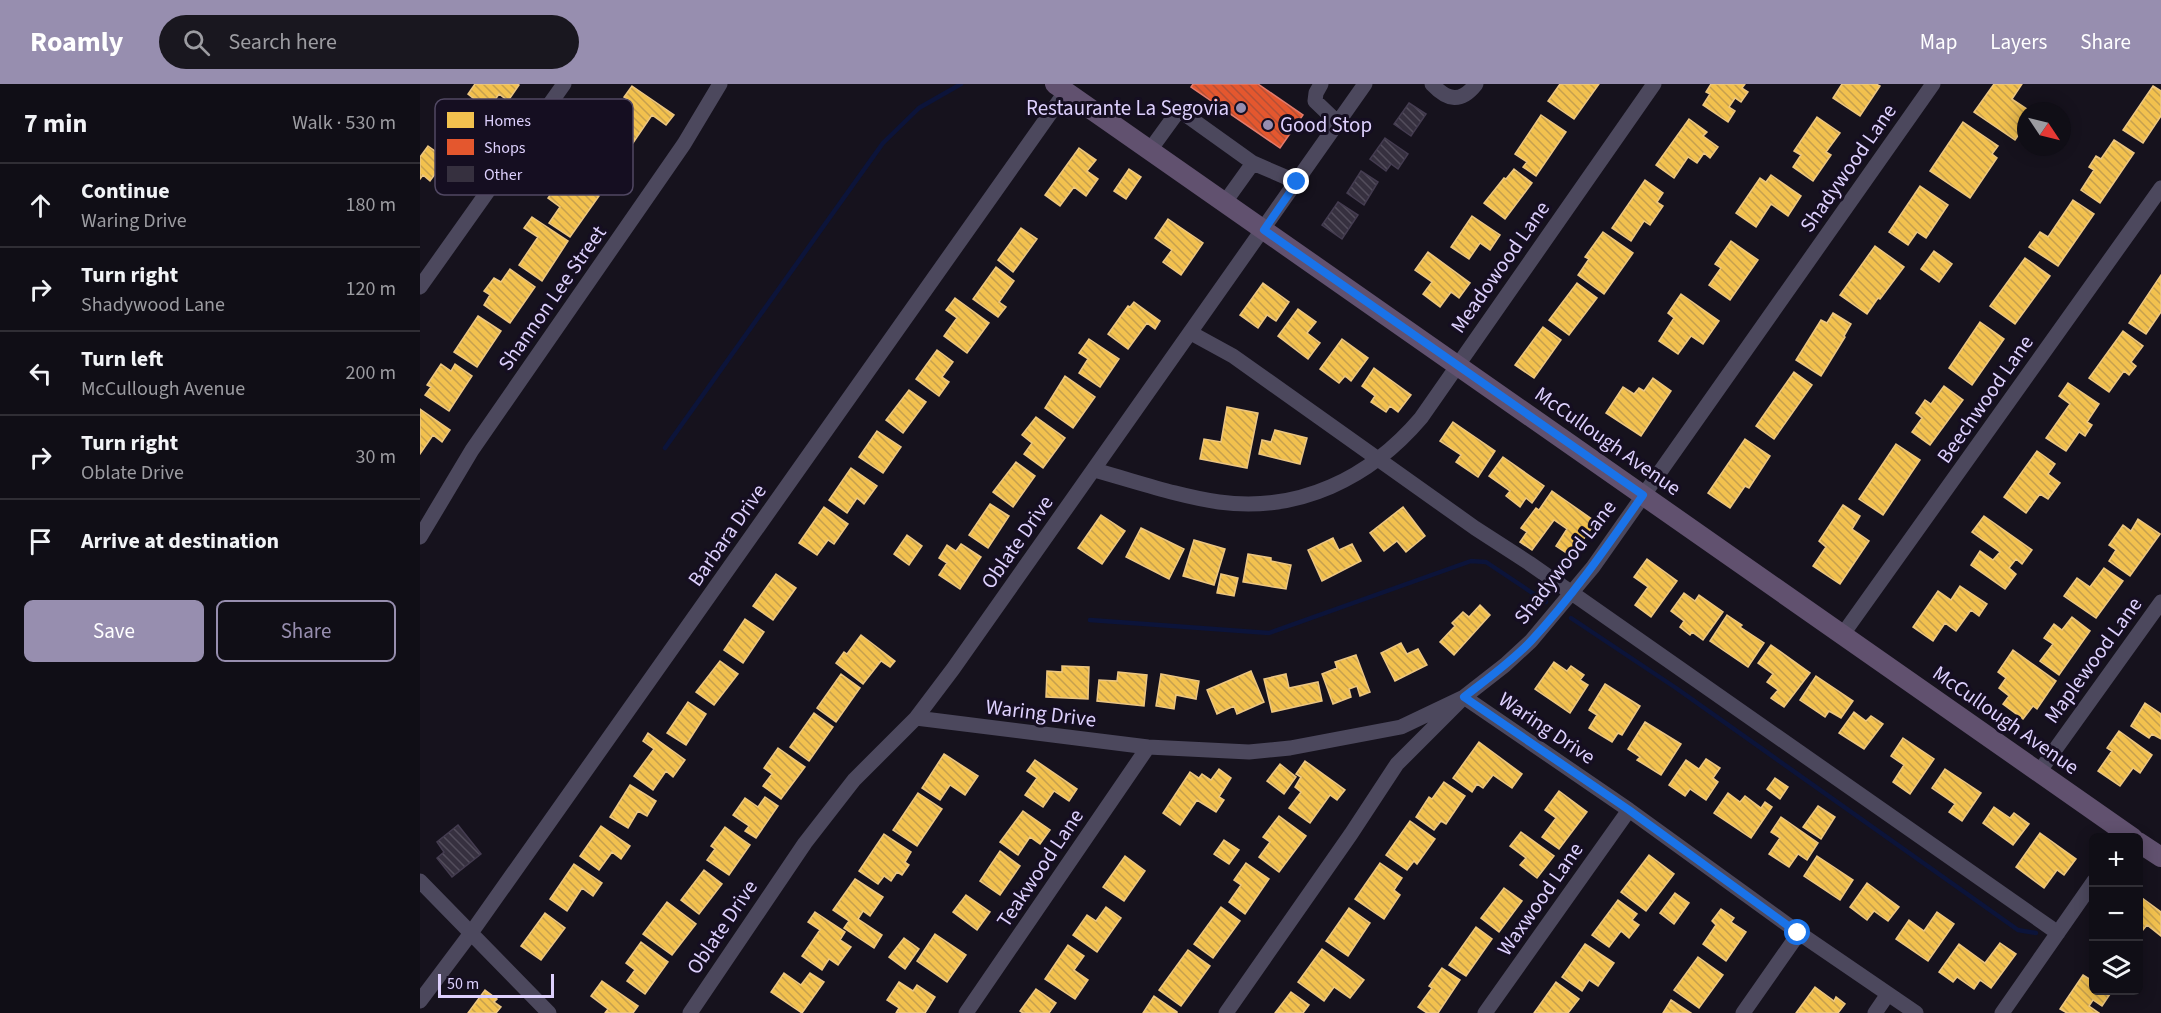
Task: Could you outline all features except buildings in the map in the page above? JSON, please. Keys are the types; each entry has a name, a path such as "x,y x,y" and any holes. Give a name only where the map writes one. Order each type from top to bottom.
{"main road":[{"name":"McCullough Avenue","path":"1061,88 2124,833"},
{"name":"McCullough Avenue","path":"2143,845 2161,857"}],"street":[{"path":"553,99 564,84"},
{"name":"Shannon Lee Street","path":"420,537 472,450 684,144 720,84"},
{"path":"1321,84 1315,101 1338,123"},
{"path":"1432,84 1448,97 1459,98 1476,84"},
{"name":"Meadowood Lane","path":"1094,470 1208,500 1242,504 1288,500 1331,487 1352,477 1379,459 1421,418 1654,84"},
{"name":"Shadywood Lane","path":"1226,1013 1397,764 1464,697 1531,641 1593,567 1933,84"},
{"name":"Oblate Drive","path":"690,1013 805,843 854,780 916,718 953,669 1264,230 1361,86"},
{"name":"Barbara Drive","path":"420,1001 471,933 1061,88"},
{"path":"1150,150 1179,110 1253,163 1297,182"},
{"path":"1225,202 1253,163"},
{"name":"Beechwood Lane","path":"1843,634 2161,188"},
{"path":"420,286 485,195"},
{"path":"1191,333 1233,356 1475,528 1529,562 2058,933"},
{"name":"Maplewood Lane","path":"2039,772 2161,602"},
{"name":"Waring Drive","path":"916,718 1148,747 1249,752 1290,748 1401,727 1464,697 1629,810 1798,933 1916,1013"},
{"name":"Teakwood Lane","path":"966,1013 1148,747"},
{"name":"Waxwood Lane","path":"1485,1013 1629,810"},
{"path":"420,881 548,1013"},
{"path":"2002,1013 2090,887"},
{"path":"1743,1013 1798,933"},
{"path":"1875,1013 1888,994"}],"waterway":[{"path":"665,448 883,143 919,108 961,84"},
{"path":"1090,620 1269,633 1471,561 1486,562 1546,602"},
{"path":"1571,618 1676,688 2018,930 2036,933"}],"place":[{"name":"Restaurante La Segovia","path":"1241,108"},
{"name":"Good Stop","path":"1268,125"}],"route":[{"path":"1297,182 1264,230 1643,495 1593,567 1531,641 1464,697 1629,810 1798,933"}]}
